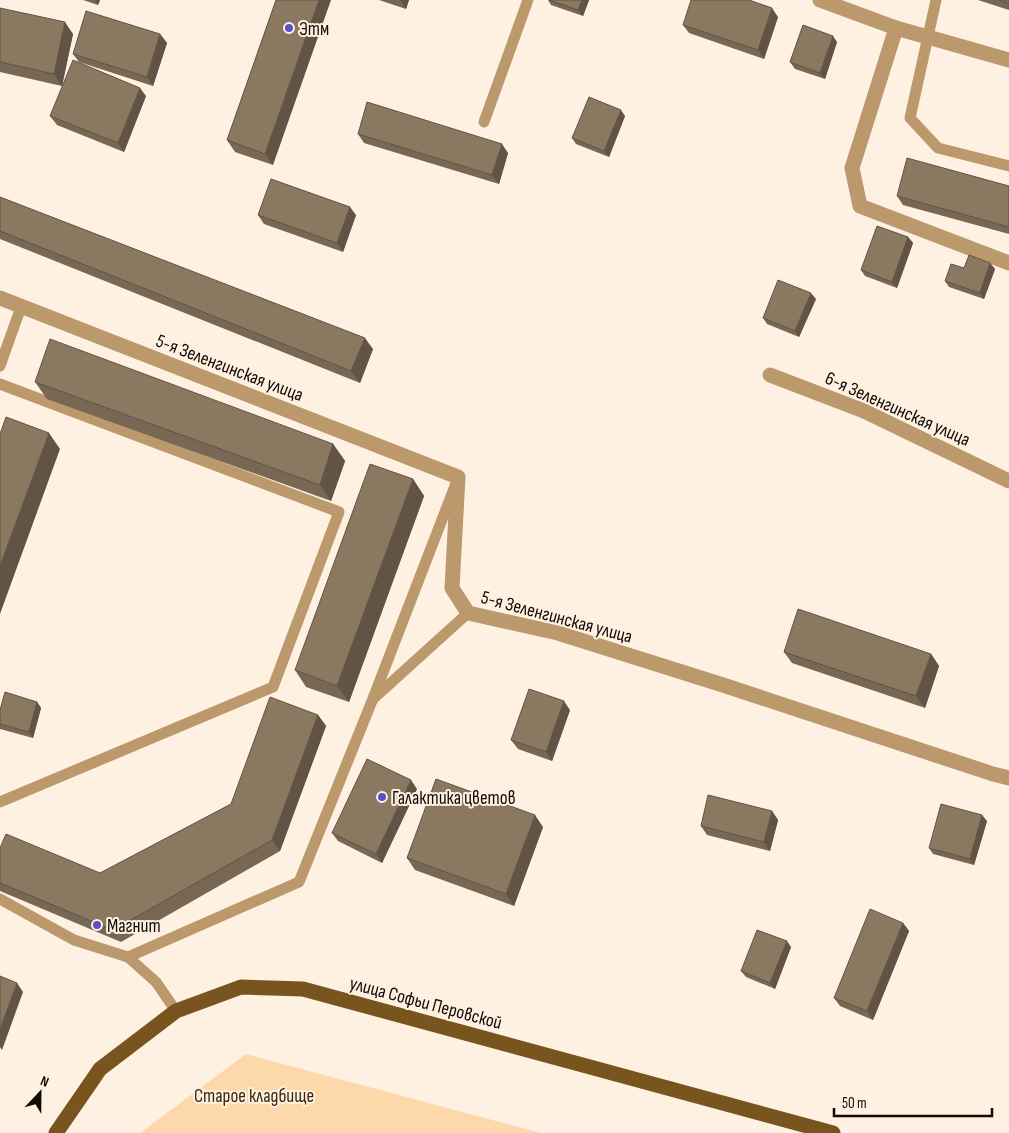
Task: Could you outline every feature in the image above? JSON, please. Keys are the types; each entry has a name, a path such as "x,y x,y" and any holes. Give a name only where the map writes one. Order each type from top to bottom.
{"main road":[{"name":"улица Софьи Перовской","path":"56,1133 100,1069 176,1011 241,987 303,989 833,1133"}],"street":[{"path":"820,0 896,28 1009,60"},
{"path":"896,28 852,168 860,206 1009,263"},
{"name":"5-я Зеленгинская улица","path":"0,298 458,477 452,588 468,613 558,633 1009,778"},
{"name":"6-я Зеленгинская улица","path":"770,375 864,411 1009,481"}],"lane":[{"path":"484,122 528,0"},
{"path":"936,0 910,118 938,148 1009,166"},
{"path":"0,366 22,307"},
{"path":"0,384 339,512 273,687 0,802"},
{"path":"128,957 299,882 458,477"},
{"path":"372,700 468,613"},
{"path":"0,899 74,940 128,957 156,982 176,1011"}],"green space":[{"name":"Старое кладбище","path":"246,1054 541,1133 140,1133"}],"building":[{"path":"276,0 319,0 265,154 227,140"},
{"path":"549,0 582,0 578,10"},
{"path":"691,0 749,0 772,8 758,50 683,25"},
{"path":"0,8 65,22 54,74 0,62"},
{"path":"86,11 160,34 147,77 73,54"},
{"path":"803,25 833,36 820,73 790,62"},
{"path":"73,60 140,88 118,143 50,116"},
{"path":"589,97 621,110 604,151 572,138"},
{"path":"367,102 502,144 492,175 358,134"},
{"path":"907,158 1009,186 1009,227 897,196"},
{"path":"271,179 350,207 337,243 258,215"},
{"path":"0,197 365,338 351,371 0,231"},
{"path":"877,226 908,237 892,282 861,270"},
{"path":"969,255 990,263 980,293 945,281 951,264 964,268"},
{"path":"778,280 811,293 795,331 763,318"},
{"path":"50,339 333,444 320,485 35,382"},
{"path":"6,417 49,433 0,566 0,434"},
{"path":"370,464 413,479 337,686 295,670"},
{"path":"798,609 931,654 916,696 784,652"},
{"path":"529,689 564,701 546,752 511,740"},
{"path":"5,692 37,702 29,732 0,724 0,710"},
{"path":"270,697 318,715 272,840 113,930 0,883 0,848 6,834 100,873 231,804"},
{"path":"367,759 411,780 376,854 332,833"},
{"path":"436,779 535,815 506,894 407,858"},
{"path":"708,795 772,811 764,842 701,826"},
{"path":"941,804 982,815 970,859 929,848"},
{"path":"870,909 903,923 867,1011 834,998"},
{"path":"757,930 787,941 770,983 741,971"},
{"path":"0,976 17,983 0,1029"}],"place":[{"name":"Этм","path":"289,28"},
{"name":"Галактика цветов","path":"382,797"},
{"name":"Магнит","path":"97,925"}]}
